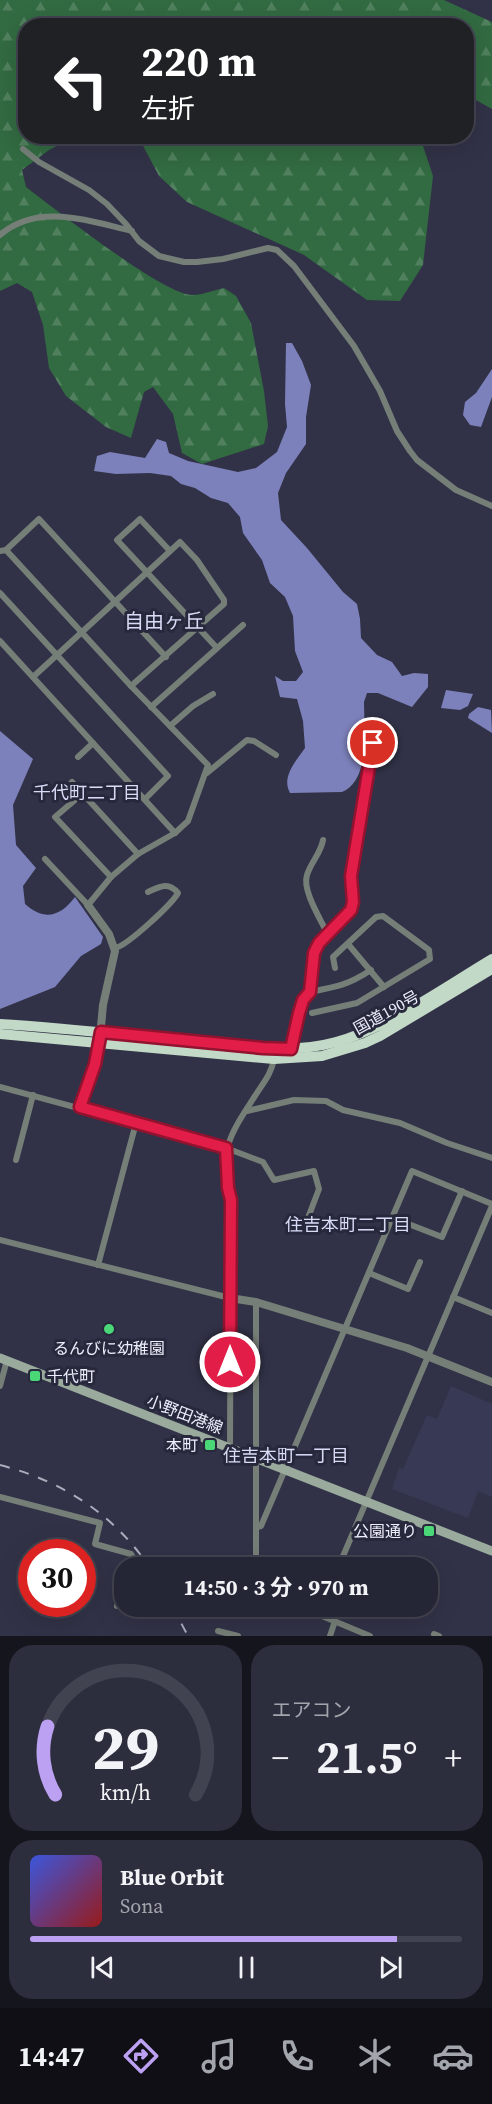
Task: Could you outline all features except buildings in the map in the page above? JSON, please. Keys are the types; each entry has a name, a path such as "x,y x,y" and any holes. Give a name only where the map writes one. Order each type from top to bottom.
{"highway":[{"name":"国道190号","path":"0,1024 274,1059 365,1032 492,959"},
{"name":"国道190号","path":"0,1034 100,1037 251,1047 291,1054 322,1056 380,1036 492,969"}],"main road":[{"name":"小野田港線","path":"3,1359 492,1551"}],"street":[{"path":"23,148 39,162 89,190 107,204 139,241 159,256 184,262 223,259 268,248 277,250 294,266 354,346 369,370 397,431 417,460 456,490 492,506"},
{"path":"0,236 16,225 38,216 96,222 132,231"},
{"path":"88,905 111,878 138,854 175,833 188,821 208,765 3,550 39,519 166,657"},
{"path":"170,551 140,519 117,540 218,648"},
{"path":"33,677 180,542 197,560 224,600 224,604 131,686"},
{"path":"0,592 168,776 145,799"},
{"path":"151,707 243,625"},
{"path":"0,641 175,833"},
{"path":"170,726 213,694"},
{"path":"291,1054 299,1013 303,1000 310,992 314,953 327,933 351,910 353,902 351,876 357,832 362,818 375,738 383,737 394,750"},
{"path":"207,773 247,740 254,741 276,755"},
{"path":"78,757 93,743"},
{"path":"72,782 138,854"},
{"path":"82,794 55,817 111,878"},
{"path":"323,840 321,849 306,876 305,887 327,933"},
{"path":"45,859 88,905 109,934 115,948 103,1005 95,1064 80,1107"},
{"path":"115,948 125,945 170,904 178,893 173,887 166,885 148,892"},
{"path":"312,1013 357,1003 430,959 429,951 383,916 376,917 333,957 335,968"},
{"path":"348,945 384,987"},
{"path":"310,992 341,986 371,970"},
{"path":"230,1448 231,1200 228,1188 226,1148 232,1132 268,1079 274,1059"},
{"path":"0,1087 226,1148 263,1162 274,1180 314,1171 319,1189 303,1231"},
{"path":"16,1160 33,1095"},
{"path":"247,1111 294,1100 319,1100 334,1104 343,1110 400,1123 447,1143 492,1158"},
{"path":"98,1264 136,1123"},
{"path":"257,1527 261,1526 412,1171 492,1205 343,1557"},
{"path":"393,1218 442,1237 462,1191"},
{"path":"0,1240 230,1298 256,1302 428,1356 492,1382"},
{"path":"369,1273 408,1289 420,1262"},
{"path":"453,1297 492,1313"},
{"path":"256,1302 256,1557"},
{"path":"0,1386 3,1359"},
{"path":"0,1497 100,1523 95,1544 131,1554 133,1557"},
{"path":"324,1617 370,1636"},
{"path":"330,1636 335,1622"},
{"path":"218,1631 238,1636"}],"shaded area":[{"path":"451,1386 492,1404 492,1497 478,1491 468,1518 392,1489 399,1468 403,1469 427,1415 437,1419"}],"green space":[{"path":"0,0 444,0 492,22 492,109 474,99 474,18 18,18 18,144 60,144 22,170 26,187 83,231 157,281 177,291 192,295 224,288 236,296 251,323 264,391 268,426 264,444 202,464 182,453 173,414 153,387 144,392 131,438 106,427 66,396 49,368 43,325 32,292 17,283 0,291"},
{"path":"142,144 422,144 433,176 423,265 400,301 367,300 304,255 187,202 159,176"}],"water":[{"path":"286,343 292,343 311,385 306,417 306,444 286,473 278,493 281,520 343,592 357,604 361,638 377,655 392,662 402,676 414,673 428,674 428,687 412,707 378,693 367,693 364,702 365,738 362,765 351,786 342,792 290,793 288,775 305,748 303,721 297,699 280,697 275,676 283,681 296,681 303,672 295,651 293,616 285,597 270,583 262,560 243,533 240,517 228,503 181,484 171,476 94,471 97,456 110,452 145,458 157,439 166,442 169,453 188,461 238,472 256,468 277,452 287,427"},
{"path":"492,369 492,397 481,427 470,425 463,415 465,402 476,393"},
{"path":"446,690 473,694 468,706 460,710 441,708"},
{"path":"478,707 491,710 492,733 468,718 469,714"},
{"path":"0,731 33,759 13,805 16,845 36,868 23,886 25,904 45,915 64,909 75,897 103,937 101,944 81,956 55,987 0,1009"}],"railway":[{"path":"0,1465 45,1480 85,1502 120,1531 142,1557"},
{"path":"178,1617 188,1636"}],"place":[{"name":"るんびに幼稚園","path":"109,1329"},
{"name":"千代町","path":"35,1376"},
{"name":"本町","path":"210,1445"},
{"name":"公園通り","path":"429,1531"}],"district":[{"name":"自由ヶ丘","path":"164,621"},
{"name":"千代町二丁目","path":"87,793"},
{"name":"住吉本町二丁目","path":"348,1225"},
{"name":"住吉本町一丁目","path":"286,1456"}],"route":[{"path":"230,1362 231,1200 228,1188 226,1148 80,1107 95,1064 101,1032 291,1049 303,1000 310,992 314,953 327,933 351,910 353,902 351,876 373,743"}]}
